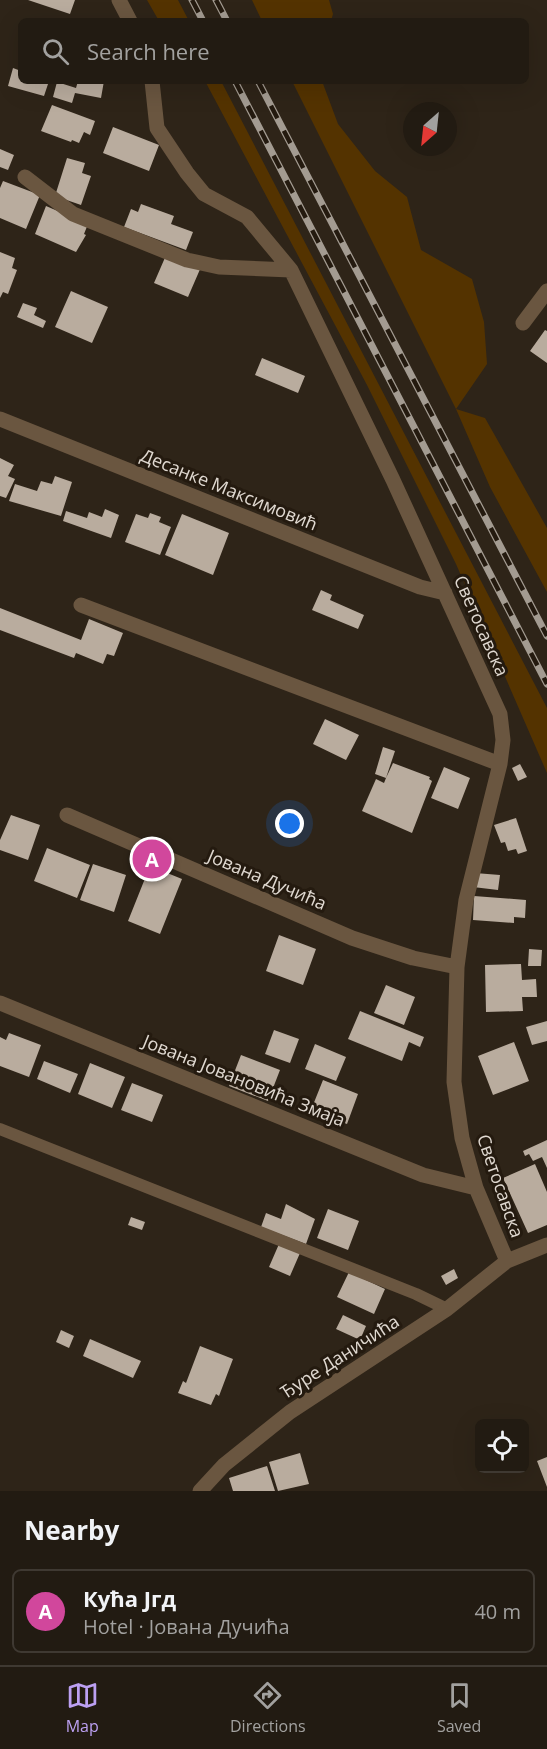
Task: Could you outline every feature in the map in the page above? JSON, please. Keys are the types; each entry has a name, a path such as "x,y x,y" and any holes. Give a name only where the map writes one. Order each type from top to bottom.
{"street":[{"path":"119,0 128,18"},
{"name":"Светосавска","path":"152,84 157,128 187,173 204,194 247,217 291,270 500,714 503,740 500,764 466,900 457,967 454,1082 462,1138 476,1188 507,1261"},
{"path":"25,177 73,214 187,260 219,267 291,270"},
{"path":"523,323 547,291"},
{"name":"Десанке Максимовић","path":"0,419 420,587 445,593"},
{"path":"81,605 500,764"},
{"name":"Јована Дучића","path":"67,816 352,938 413,958 457,967"},
{"name":"Јована Јовановића Змаја","path":"0,1003 423,1176 476,1188"},
{"name":"Ђуре Даничића","path":"200,1491 224,1465 290,1412 447,1309 507,1261 547,1245"}],"lane":[{"path":"0,1129 416,1294 447,1309"}],"shaded area":[{"path":"147,0 178,0 187,18 157,18"},
{"path":"252,0 329,0 333,14 332,18 261,18"},
{"path":"207,84 223,84 547,708 547,773 456,564 367,385"},
{"path":"294,84 323,84 338,124 375,171 407,197 421,250 472,279 484,322 487,364 456,409"},
{"path":"456,409 485,418 547,528 547,592 490,487"}],"building":[{"path":"28,0 75,0 70,14"},
{"path":"13,68 18,70 18,84 48,84 44,96 8,86"},
{"path":"56,84 76,88 77,84 103,84 101,98 75,93 72,103 53,97"},
{"path":"52,105 95,121 90,135 84,132 79,143 41,131"},
{"path":"113,127 159,145 149,171 103,153"},
{"path":"0,149 14,155 8,170 0,167"},
{"path":"67,158 85,163 82,173 91,176 81,205 55,196"},
{"path":"3,181 40,195 26,229 0,218 0,188"},
{"path":"141,204 174,216 171,224 193,232 186,250 124,227 131,209 138,212"},
{"path":"46,206 88,224 84,234 86,235 76,252 35,234"},
{"path":"0,252 15,258 12,268 17,270 8,294 3,292 0,298"},
{"path":"167,253 201,267 188,297 154,283"},
{"path":"71,291 108,307 92,343 55,327"},
{"path":"23,303 37,308 34,315 46,321 43,328 17,317"},
{"path":"545,330 547,331 547,363 530,351"},
{"path":"262,358 305,376 298,393 255,375"},
{"path":"0,458 14,465 8,476 15,479 6,498 0,496"},
{"path":"55,476 72,482 61,516 9,501 15,484 37,491 41,481 52,484"},
{"path":"105,509 119,515 111,538 63,521 66,511 87,518 89,512 102,517"},
{"path":"150,513 161,517 159,522 171,527 160,555 125,542 136,514 148,518"},
{"path":"182,514 229,533 213,575 165,555"},
{"path":"321,590 332,595 330,600 364,615 358,629 312,610"},
{"path":"0,608 81,640 89,619 123,633 114,656 107,654 103,664 76,653 74,658 0,630"},
{"path":"325,719 359,735 346,760 313,744"},
{"path":"383,747 395,751 386,778 375,774"},
{"path":"393,763 430,777 432,781 412,833 362,811 376,779 384,783"},
{"path":"520,764 527,777 518,781 512,768"},
{"path":"444,767 470,778 458,809 431,798"},
{"path":"11,815 40,825 28,860 0,850 0,840"},
{"path":"516,818 527,851 518,854 516,849 508,851 505,842 501,843 494,825"},
{"path":"47,848 90,865 77,898 34,881"},
{"path":"93,864 126,875 114,912 80,900"},
{"path":"150,866 182,879 160,934 128,921"},
{"path":"475,873 500,875 498,890 473,887"},
{"path":"474,896 526,900 525,918 514,917 514,923 473,920"},
{"path":"279,935 316,949 303,985 266,971"},
{"path":"529,949 542,950 541,966 528,966"},
{"path":"521,964 522,980 536,979 537,997 522,997 523,1011 486,1012 485,965"},
{"path":"386,985 415,997 404,1025 374,1013"},
{"path":"360,1011 424,1037 420,1047 409,1042 402,1061 348,1039"},
{"path":"547,1021 547,1041 532,1045 526,1027"},
{"path":"274,1030 299,1039 290,1063 265,1054"},
{"path":"9,1033 41,1045 29,1077 0,1066 0,1037 6,1040"},
{"path":"514,1042 529,1081 493,1095 478,1056"},
{"path":"315,1044 346,1057 336,1081 305,1069"},
{"path":"241,1055 280,1070 268,1101 229,1086"},
{"path":"44,1061 78,1074 70,1093 37,1079"},
{"path":"90,1063 125,1077 112,1108 78,1094"},
{"path":"323,1080 358,1094 347,1124 311,1110"},
{"path":"132,1083 163,1095 152,1122 121,1110"},
{"path":"547,1140 547,1168 542,1157 533,1161 529,1154 525,1156 523,1151"},
{"path":"535,1164 547,1192 547,1225 528,1233 503,1178"},
{"path":"286,1204 315,1219 306,1244 261,1227 266,1213 281,1219"},
{"path":"328,1209 359,1221 348,1250 317,1238"},
{"path":"131,1217 145,1222 142,1230 128,1225"},
{"path":"279,1244 300,1253 290,1276 269,1267"},
{"path":"454,1269 458,1278 446,1285 441,1276"},
{"path":"349,1272 385,1289 374,1314 337,1297"},
{"path":"343,1315 366,1326 360,1340 336,1329"},
{"path":"61,1330 74,1336 69,1348 56,1342"},
{"path":"90,1339 141,1361 133,1378 83,1356"},
{"path":"200,1346 233,1359 219,1396 216,1394 211,1405 178,1393 183,1381 186,1383"},
{"path":"300,1453 309,1484 278,1491 269,1462"},
{"path":"547,1457 547,1487 537,1461"},
{"path":"267,1466 275,1491 233,1491 229,1478"}],"railway":[{"path":"192,0 201,18"},
{"path":"216,0 225,18"},
{"path":"237,84 547,684"},
{"path":"260,84 547,636"}],"place":[{"name":"Кућа Јгд","path":"152,859"}]}
